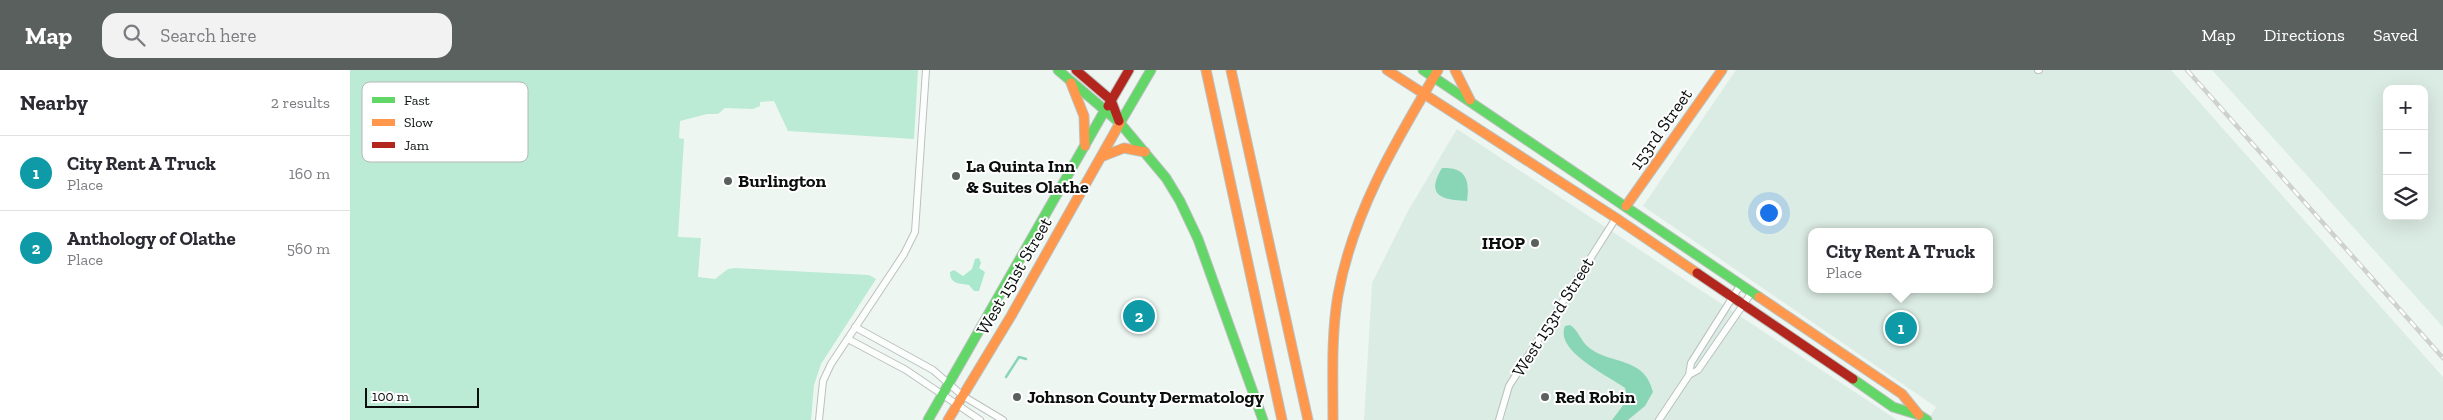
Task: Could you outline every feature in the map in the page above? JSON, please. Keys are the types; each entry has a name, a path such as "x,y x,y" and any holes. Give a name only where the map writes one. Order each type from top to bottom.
{"main road":[{"path":"1058,70 1120,123 1166,178 1190,220 1263,420"},
{"path":"1076,70 1111,100 1120,123"},
{"name":"West 151st Street","path":"928,420 1129,70"},
{"name":"West 151st Street","path":"948,420 1011,316 1151,70"},
{"path":"1206,70 1282,420"},
{"path":"1231,70 1308,420"},
{"path":"1387,70 1616,218 1893,407 1923,418"},
{"path":"1455,70 1472,102"},
{"name":"153rd Street","path":"1626,206 1722,70"},
{"path":"1424,94 1425,71 1436,74 1472,102 1902,394 1923,418"},
{"path":"1333,420 1333,338 1342,272 1369,193 1436,74"},
{"path":"1069,80 1084,116 1085,146"},
{"path":"1101,157 1124,148 1144,152"}],"street":[{"path":"819,420 823,381 831,364 904,254 915,232 926,70"},
{"name":"West 153rd Street","path":"1499,420 1509,386 1616,218"},
{"path":"1659,420 1689,375 1691,363 1741,284"},
{"path":"1689,375 1698,370 1752,292"},
{"path":"855,327 901,351 950,383 963,396 1003,420"},
{"path":"848,339 906,370 980,420"}],"shaded area":[{"path":"350,70 918,70 914,139 788,131 774,101 760,102 760,106 753,109 725,108 718,114 707,114 680,121 679,138 684,139 678,237 701,238 698,277 715,279 728,269 735,268 869,275 876,279 821,364 814,385 811,420 350,420"},
{"path":"1736,70 2171,70 2443,377 2443,420 1928,420 1936,407 1643,206"},
{"path":"2212,70 2443,70 2443,327"},
{"path":"1457,129 1897,420 1364,420 1372,283 1408,211"},
{"path":"1442,168 1456,170 1465,176 1468,187 1467,201 1444,198 1439,195 1435,185"},
{"path":"979,258 981,263 979,268 985,272 979,291 974,291 969,285 956,283 952,279 950,272 954,270 963,276 972,269 975,259"},
{"path":"1570,325 1587,346 1596,352 1634,366 1649,380 1653,392 1645,406 1628,420 1612,420 1625,401 1625,388 1585,362 1567,345 1564,335 1565,326"}],"waterway":[{"path":"1006,377 1019,357 1026,359"}],"railway":[{"path":"2187,70 2443,358"}],"traffic: fast":[{"path":"1058,70 1120,123 1166,178 1180,201 1198,239 1263,420"},
{"path":"1120,123 1151,70"},
{"path":"1423,70 1759,297"},
{"path":"928,420 1105,110"},
{"path":"1853,379 1893,407 1919,415 1927,420"}],"traffic: slow":[{"path":"1206,70 1282,420"},
{"path":"1231,70 1308,420"},
{"path":"1387,70 1616,218 1697,273"},
{"path":"1333,420 1334,326 1345,264 1365,206 1378,178 1438,70"},
{"path":"1455,70 1470,100"},
{"path":"1626,206 1722,70"},
{"path":"1071,83 1084,116 1085,146"},
{"path":"948,420 1011,316 1120,123"},
{"path":"1101,157 1124,148 1145,152"},
{"path":"1759,297 1902,394 1919,415"}],"traffic: jam":[{"path":"1076,70 1111,100 1119,121"},
{"path":"1108,106 1129,70"},
{"path":"1697,273 1853,379"}],"place":[{"name":"La Quinta Inn & Suites Olathe","path":"956,176"},
{"name":"Burlington","path":"728,181"},
{"name":"IHOP","path":"1535,243"},
{"name":"Anthology of Olathe","path":"1139,316"},
{"name":"City Rent A Truck","path":"1901,328"},
{"name":"Johnson County Dermatology","path":"1017,397"},
{"name":"Red Robin","path":"1545,397"}]}
